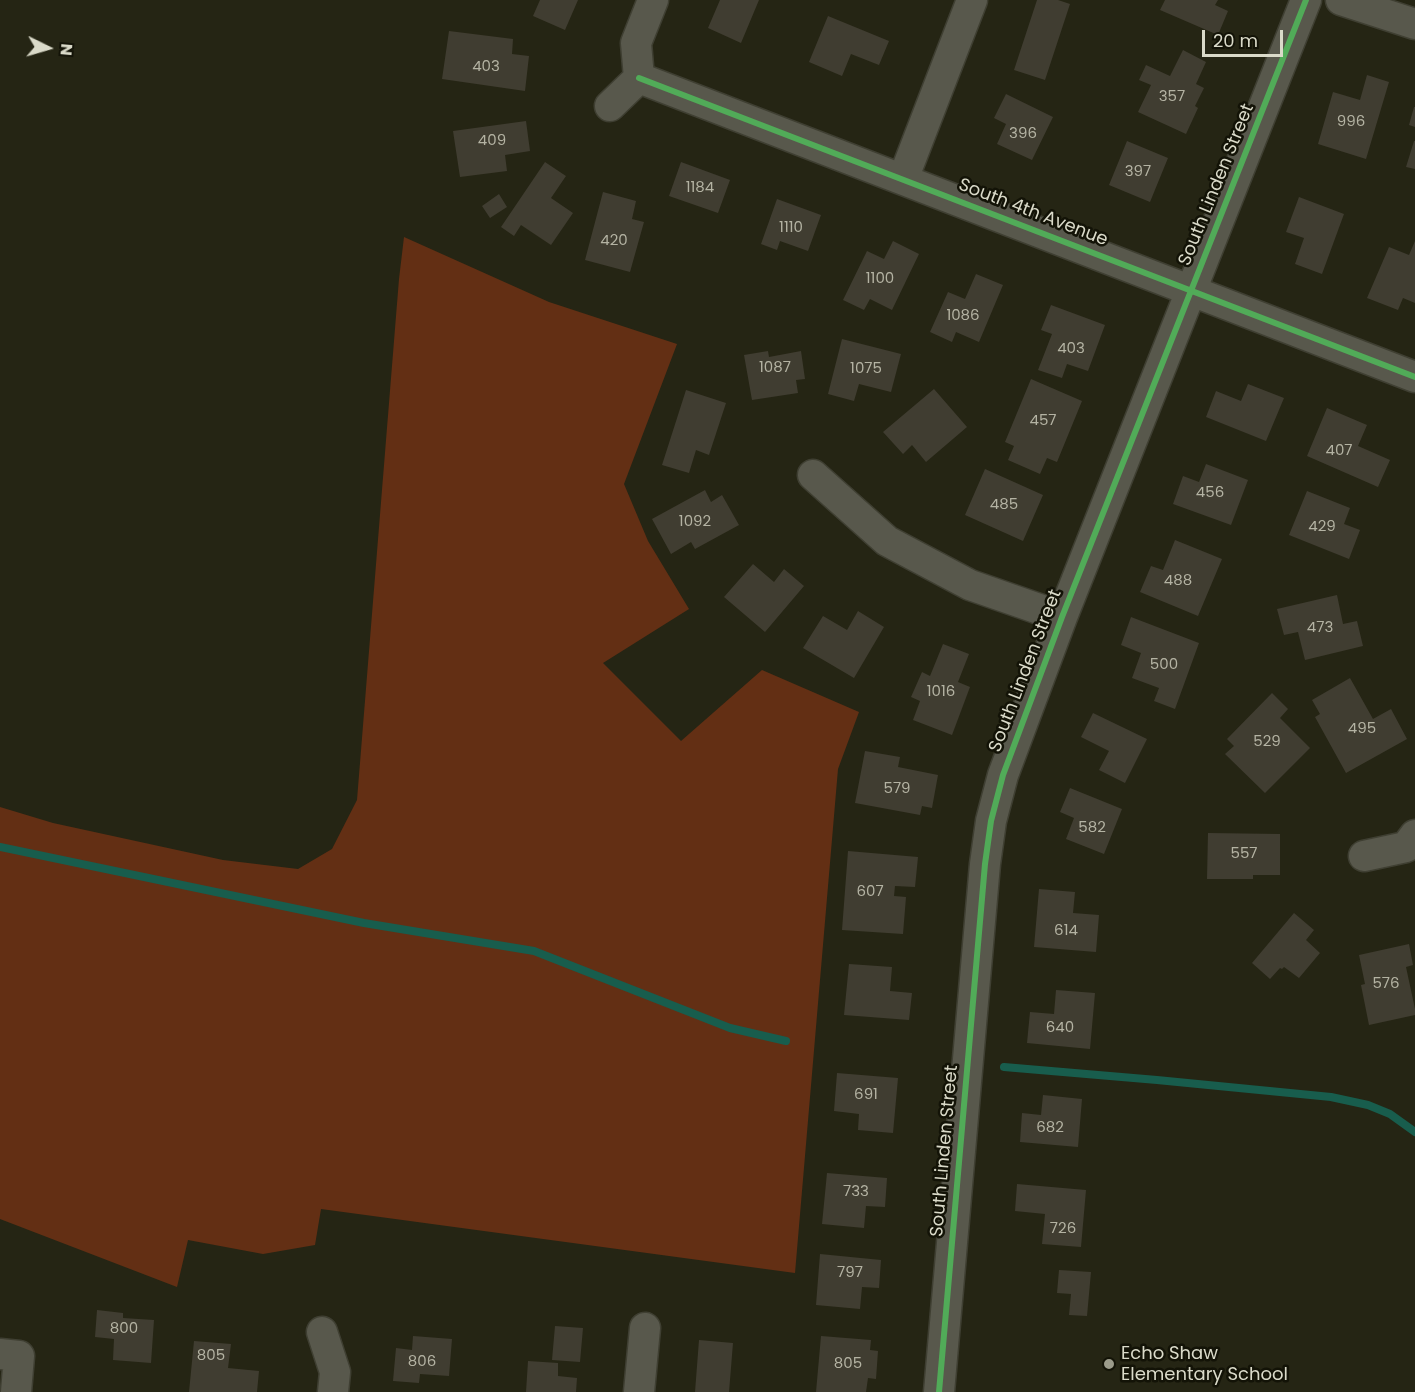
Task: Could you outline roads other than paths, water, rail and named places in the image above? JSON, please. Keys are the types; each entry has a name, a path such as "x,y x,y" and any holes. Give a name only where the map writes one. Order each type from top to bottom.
{"street":[{"path":"610,106 639,78 636,43 653,0"},
{"path":"903,179 972,0"},
{"name":"South Linden Street","path":"939,1392 985,864 991,821 1002,775 1062,616 1306,0"},
{"path":"1341,0 1415,24"},
{"name":"South 4th Avenue","path":"639,78 1415,377"},
{"path":"813,475 887,541 970,585 1062,616"},
{"path":"1364,856 1406,847 1415,835"},
{"path":"639,1392 645,1328"},
{"path":"322,1332 335,1372 333,1392"},
{"path":"9,1355 16,1392"}],"waterway":[{"path":"0,847 364,923 534,951 730,1028 786,1041"},
{"path":"1004,1067 1331,1097 1368,1105 1390,1114 1415,1132"}],"place":[{"name":"Echo Shaw Elementary School","path":"1109,1364"}]}
